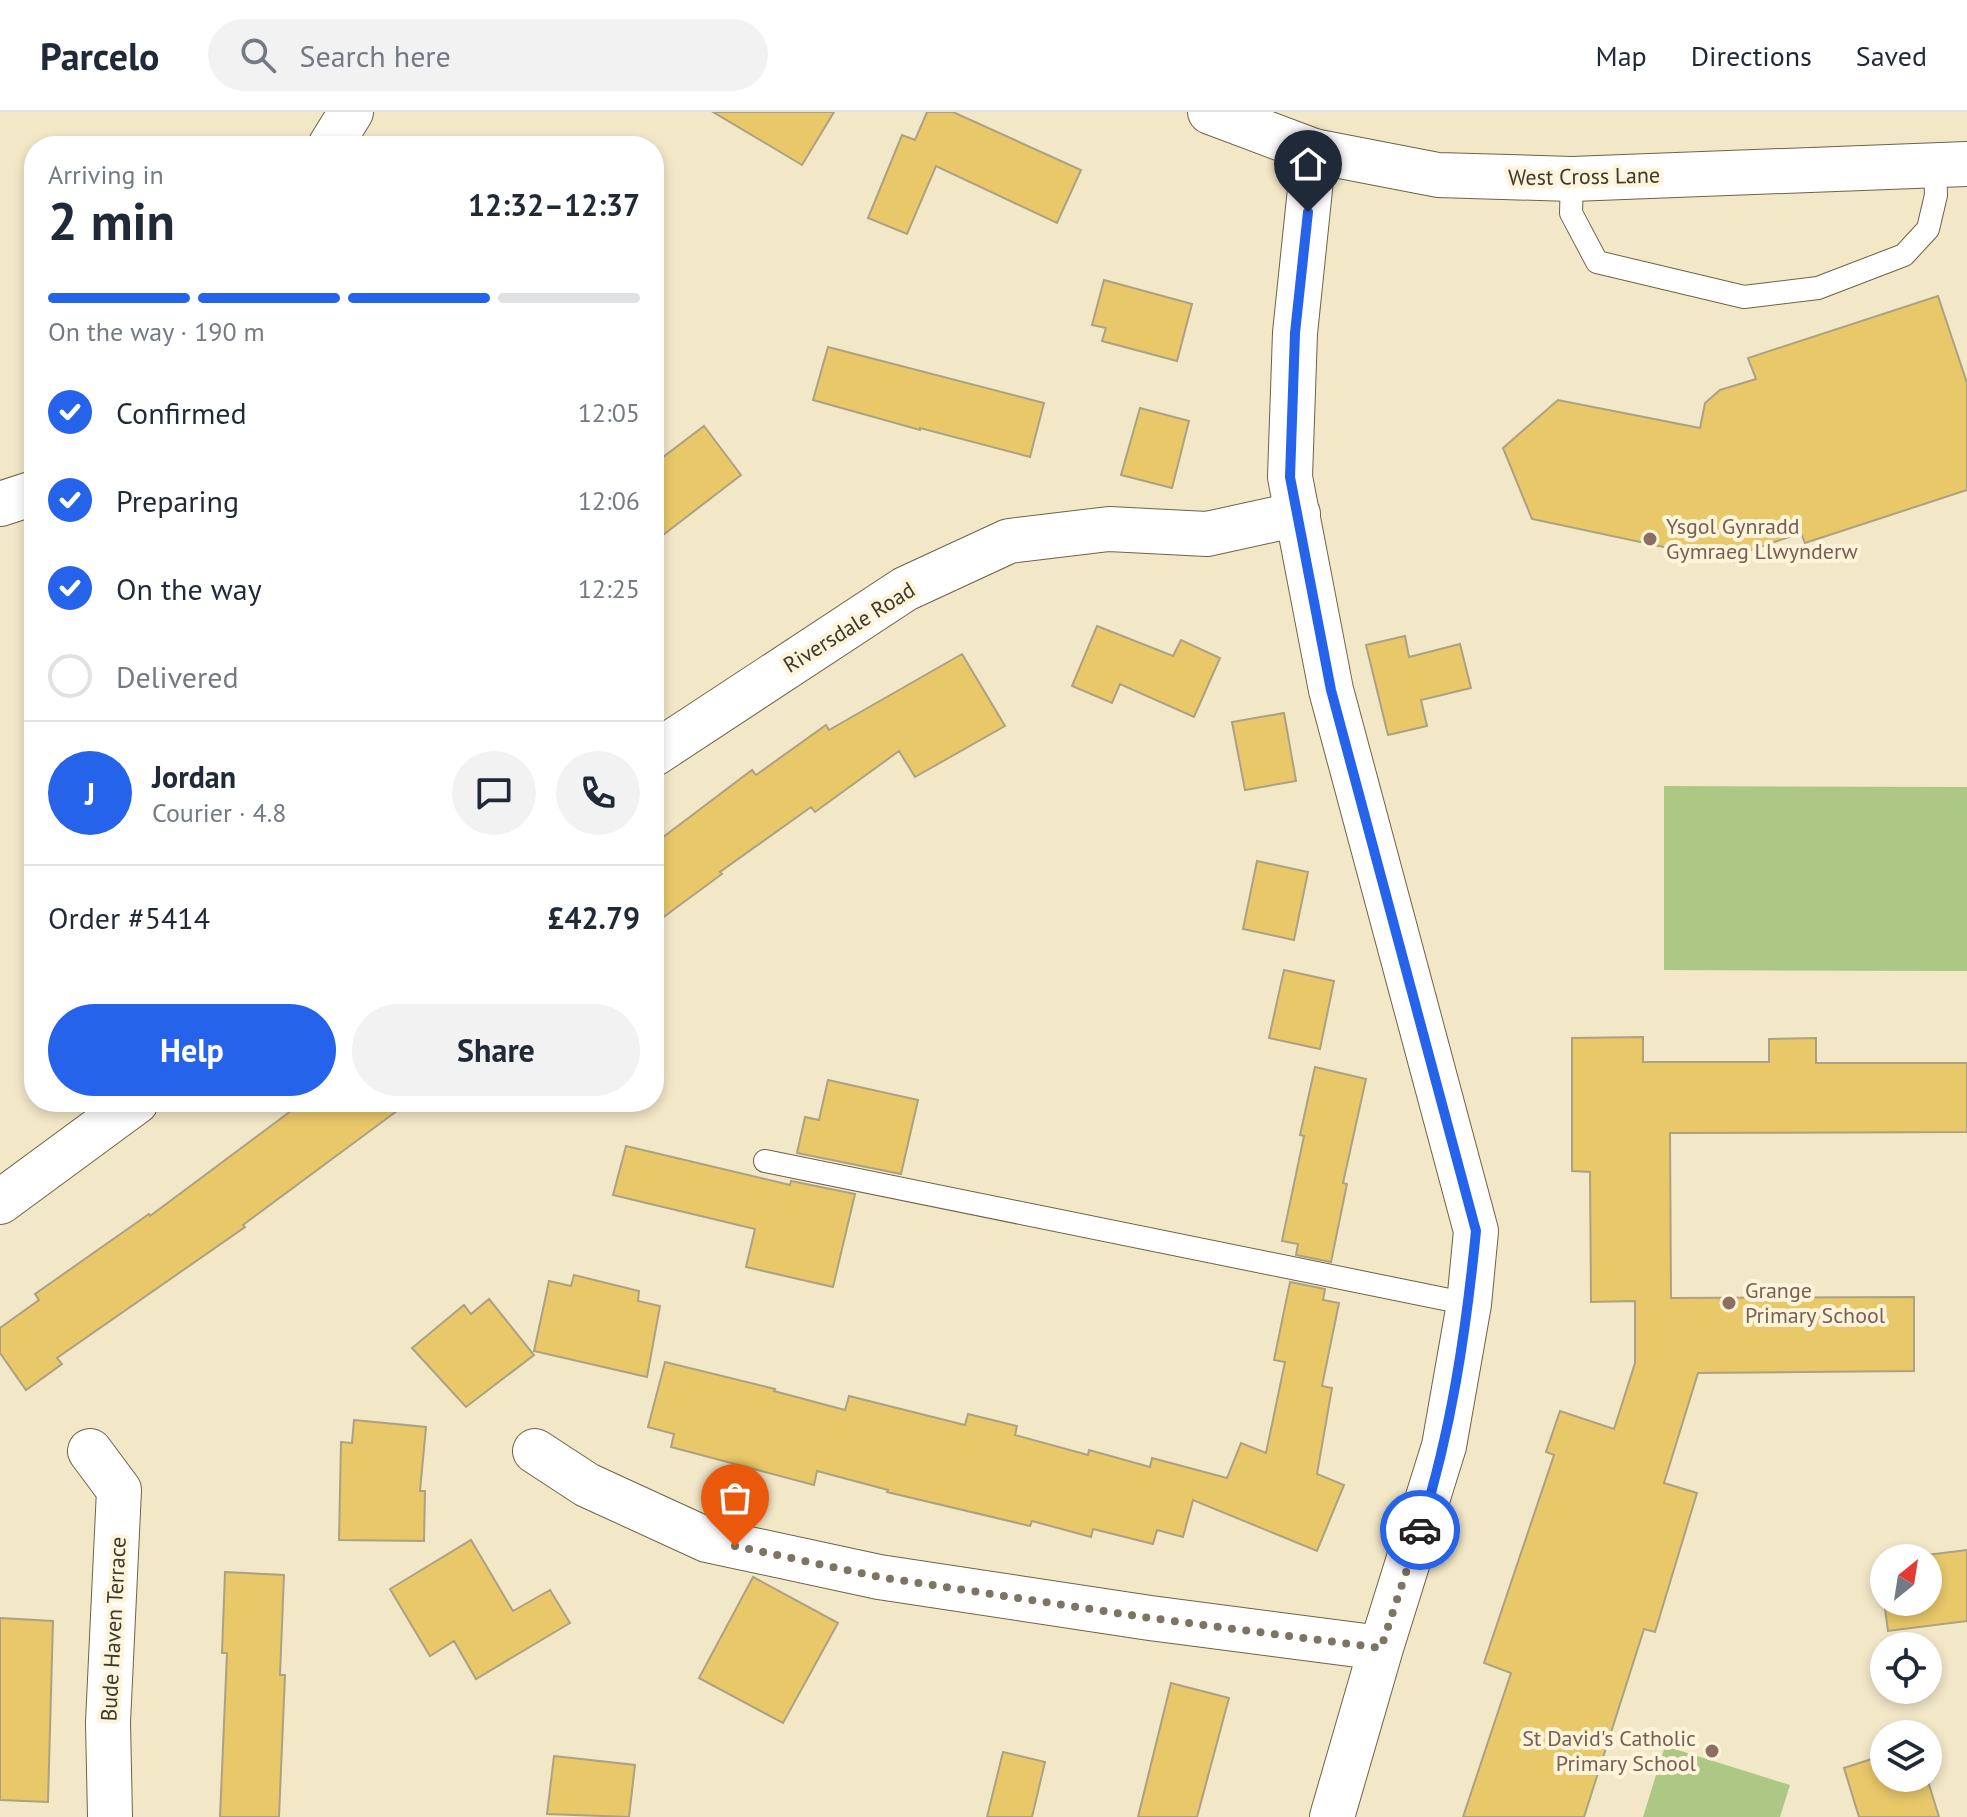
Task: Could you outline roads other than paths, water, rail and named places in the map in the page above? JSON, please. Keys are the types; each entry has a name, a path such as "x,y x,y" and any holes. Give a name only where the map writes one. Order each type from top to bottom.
{"street":[{"path":"336,136 351,112"},
{"name":"West Cross Lane","path":"1210,112 1314,151 1438,175 1572,179 1951,165"},
{"path":"1314,151 1295,333 1290,477 1331,690 1476,1231 1469,1304 1444,1446 1332,1817"},
{"path":"0,504 24,496"},
{"name":"Riversdale Road","path":"664,747 905,589 1009,541 1109,529 1207,534 1298,514"},
{"path":"0,1202 122,1112"},
{"name":"Bude Haven Terrace","path":"90,1451 119,1490 108,1722 110,1817"},
{"path":"535,1451 587,1485 707,1540 879,1577 1150,1618 1381,1648"}],"lane":[{"path":"1572,179 1571,213 1597,262 1744,297 1818,288 1904,255 1928,229 1936,195 1951,165"},
{"path":"765,1161 1469,1304"}],"place":[{"name":"Ysgol Gynradd Gymraeg Llwynderw","path":"1650,539"},
{"name":"Grange Primary School","path":"1729,1303"},
{"name":"St David's Catholic Primary School","path":"1712,1751"}]}
